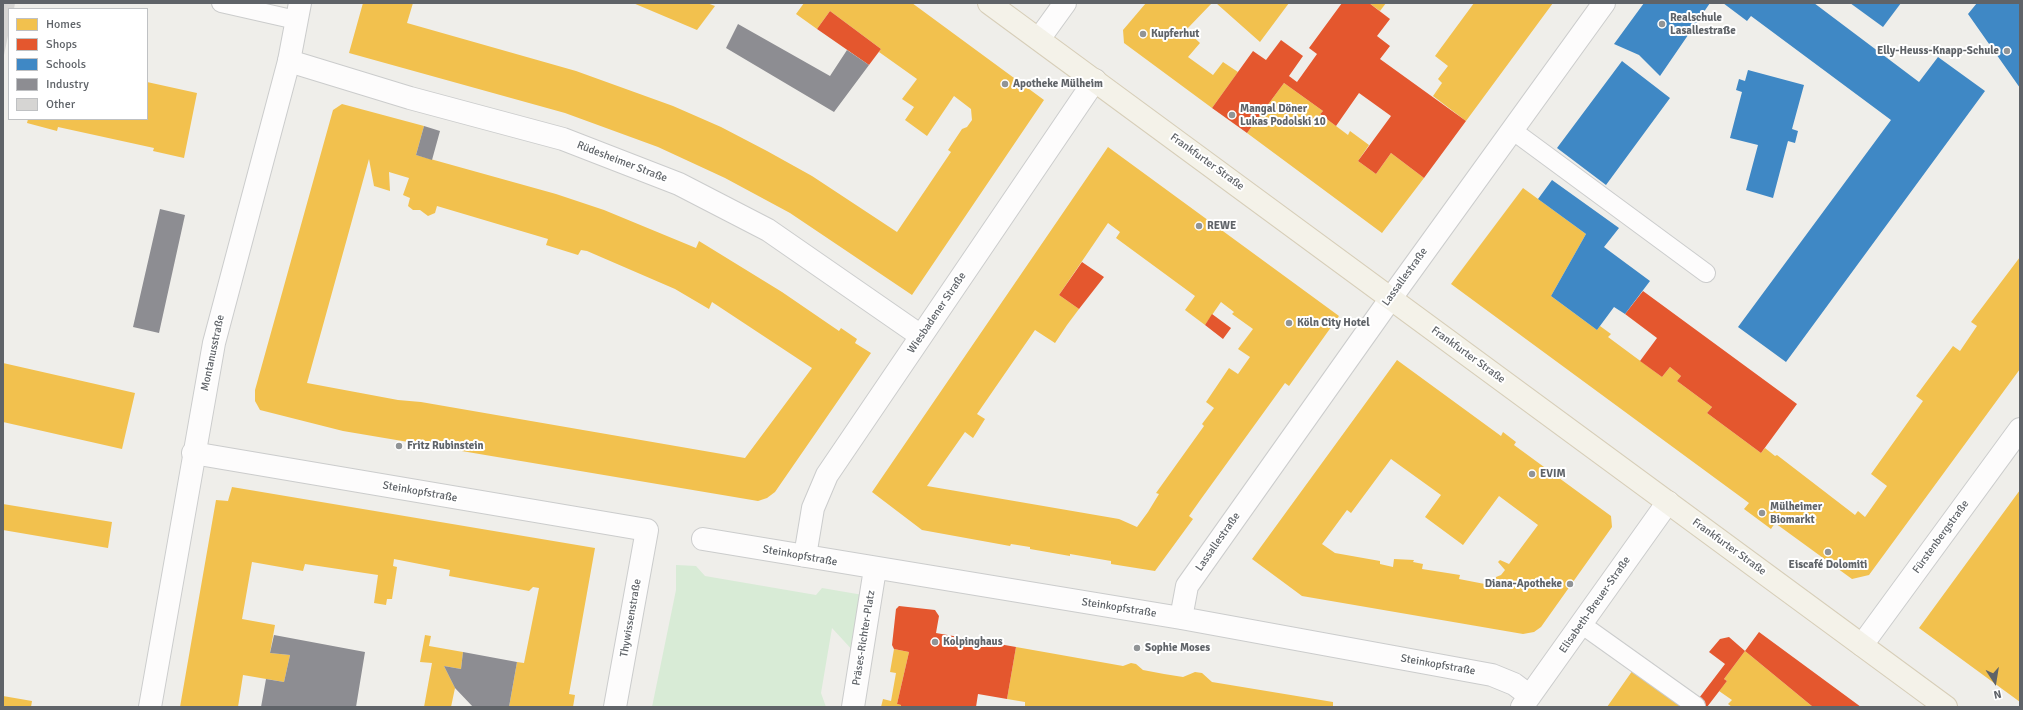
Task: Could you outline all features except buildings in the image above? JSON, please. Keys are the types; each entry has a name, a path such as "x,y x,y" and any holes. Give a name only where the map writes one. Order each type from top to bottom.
{"main road":[{"name":"Frankfurter Straße","path":"989,3 1946,707"}],"street":[{"path":"1039,39 1065,3"},
{"name":"Lassallestraße","path":"1180,618 1187,586 1390,298 1604,3"},
{"name":"Montanusstraße","path":"150,707 193,453 214,343 289,61 298,12"},
{"name":"Rüdesheimer Straße","path":"289,61 410,98 563,139 679,184 768,230 921,336"},
{"name":"Wiesbadener Straße","path":"805,556 813,508 827,475 1095,80"},
{"name":"Fürstenbergstraße","path":"1862,646 2020,429"},
{"name":"Steinkopfstraße","path":"193,453 647,530"},
{"name":"Elisabeth-Breuer-Straße","path":"1526,701 1668,502"},
{"name":"Thywissenstraße","path":"615,707 647,530"},
{"name":"Steinkopfstraße","path":"703,539 875,569 1180,618 1492,675 1514,684 1526,701"},
{"name":"Präses-Richter-Platz","path":"853,707 875,569"}],"lane":[{"path":"221,3 298,12"},
{"path":"1512,130 1706,273"},
{"path":"1581,624 1696,706"}],"green space":[{"path":"676,565 696,566 705,576 816,595 822,588 863,595 855,653 832,628 821,693 826,707 652,707 676,590"}],"place":[{"name":"Realschule Lasallestraße","path":"1662,24"},
{"name":"Kupferhut","path":"1143,34"},
{"name":"Elly-Heuss-Knapp-Schule","path":"2007,51"},
{"name":"Apotheke Mülheim","path":"1005,84"},
{"name":"Mangal Döner Lukas Podolski 10","path":"1232,115"},
{"name":"REWE","path":"1199,226"},
{"name":"Köln City Hotel","path":"1289,323"},
{"name":"Fritz Rubinstein","path":"399,446"},
{"name":"EVIM","path":"1532,474"},
{"name":"Mülheimer Biomarkt","path":"1762,513"},
{"name":"Eiscafé Dolomiti","path":"1828,552"},
{"name":"Diana-Apotheke","path":"1570,584"},
{"name":"Kolpinghaus","path":"935,642"},
{"name":"Sophie Moses","path":"1137,648"}]}
